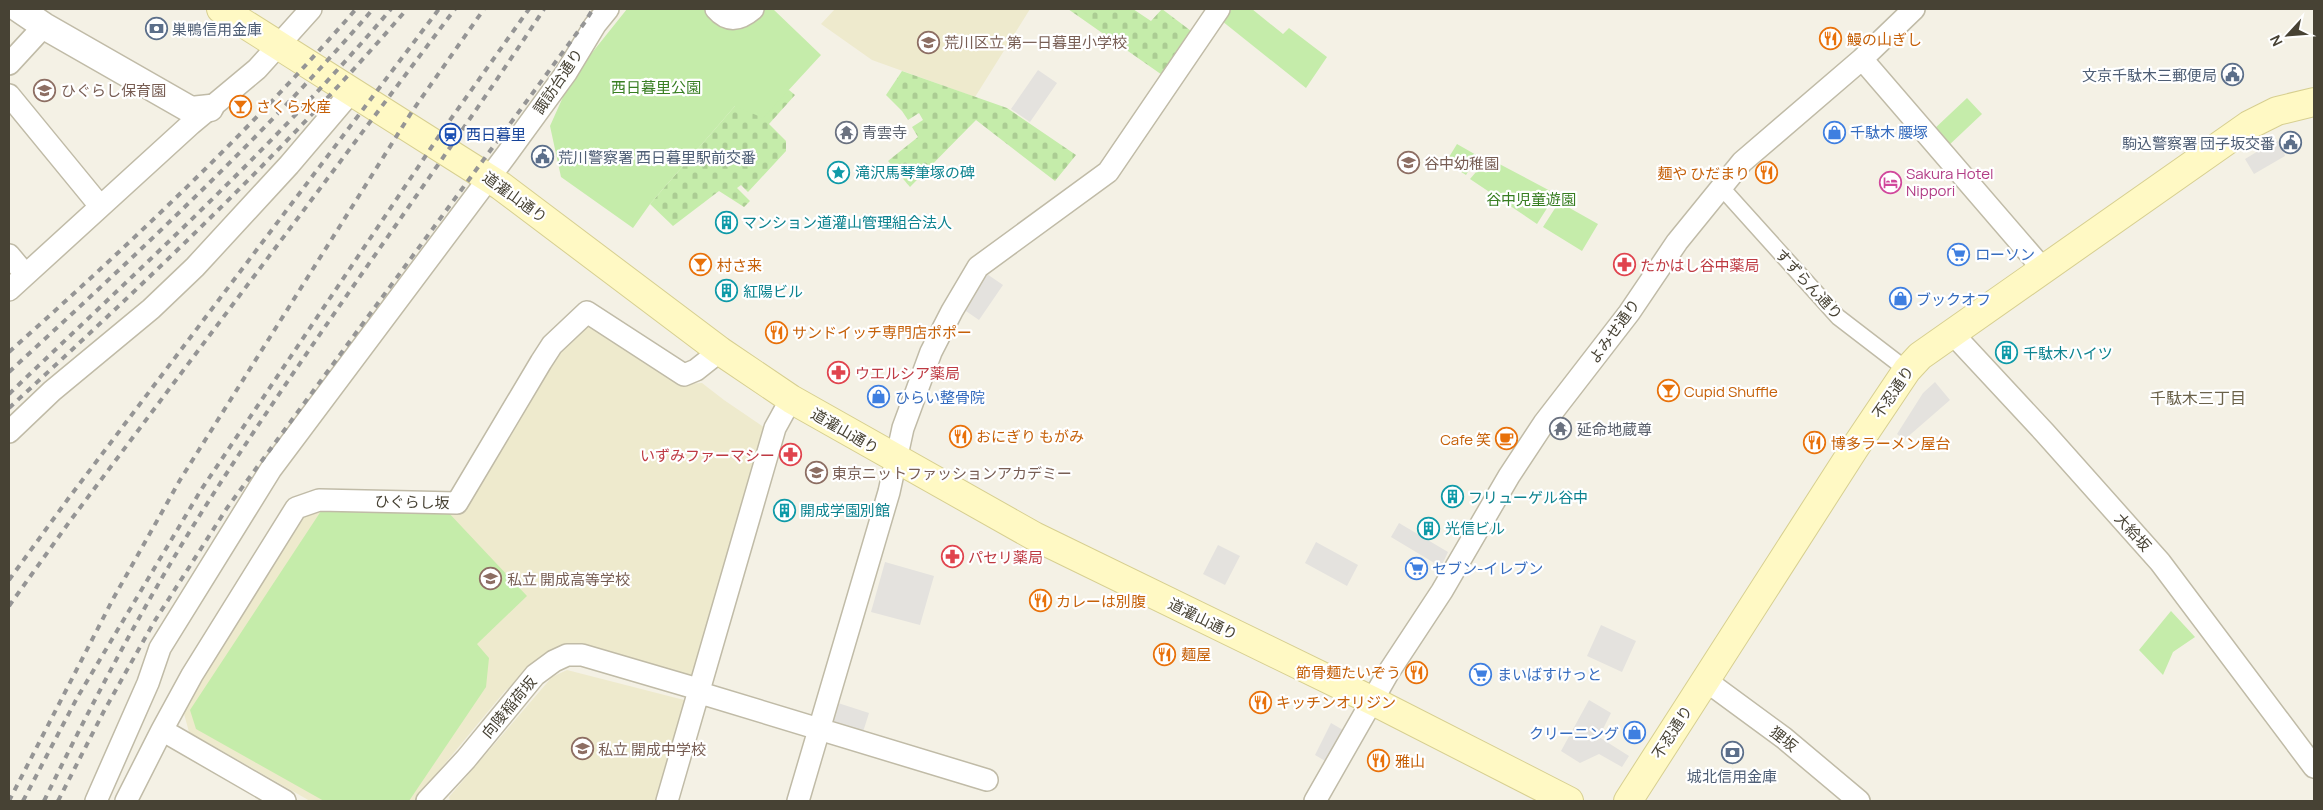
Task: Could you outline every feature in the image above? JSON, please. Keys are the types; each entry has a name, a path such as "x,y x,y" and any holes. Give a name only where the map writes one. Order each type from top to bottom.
{"main road":[{"name":"道灌山通り","path":"221,9 490,178 720,351 791,400 1034,536 1373,701 1569,801"},
{"name":"不忍通り","path":"1628,801 1907,370 1920,356 2249,125 2277,111 2314,102"}],"street":[{"path":"20,9 44,26 190,110 210,108"},
{"path":"9,290 100,206 256,69 311,9"},
{"name":"諏訪台通り","path":"96,801 148,683 160,648 271,469 490,178 566,72 595,24 608,9"},
{"path":"716,9 723,17 729,19 735,19 753,9"},
{"path":"798,801 889,492 903,428 930,352 968,281 978,267 1108,172 1219,9"},
{"name":"よみせ通り","path":"1315,801 1388,673 1442,591 1510,476 1544,423 1629,313 1677,242 1742,162 1771,135 1862,59 1914,9"},
{"path":"9,64 44,26"},
{"path":"1862,59 2043,269"},
{"path":"9,432 52,392 151,309 195,267 295,158 352,91"},
{"path":"9,95 100,206"},
{"name":"すずらん通り","path":"1721,187 1838,317 1907,370"},
{"path":"9,255 25,274"},
{"name":"ひぐらし坂","path":"162,730 192,675 296,508 319,500 456,503 540,362 552,346 586,312 684,375 696,370 720,351"},
{"name":"大給坂","path":"1952,333 2045,433 2160,562 2314,767"},
{"path":"667,801 775,428 791,400"},
{"name":"向陵稲荷坂","path":"427,801 466,759 535,675 554,661 567,655 582,655 988,780"},
{"name":"狸坂","path":"1705,680 1784,738 1859,801"},
{"path":"126,801 162,730 285,801"}],"shaded area":[{"name":"荒川区立 第一日暮里小学校","path":"835,9 1030,9 975,97 872,60 821,24"},
{"path":"1038,70 1057,83 1030,122 1011,109"},
{"path":"2280,140 2285,156 2254,174 2245,159"},
{"path":"984,272 1003,285 979,320 960,307"},
{"name":"私立 開成高等学校","path":"585,321 684,384 702,383 765,428 692,680 544,657 505,691 414,801 310,801 189,732 183,710 301,513 320,507 459,508 555,350"},
{"path":"1935,382 1950,400 1904,440 1897,434 1923,393"},
{"path":"1399,523 1448,552 1441,567 1391,537"},
{"path":"1316,542 1358,565 1347,586 1305,563"},
{"path":"1218,545 1240,556 1225,585 1203,574"},
{"path":"885,562 934,576 920,625 871,612"},
{"path":"1601,625 1636,641 1622,672 1587,656"},
{"name":"私立 開成中学校","path":"567,670 688,701 658,801 450,801 449,797 552,677"},
{"path":"1589,700 1611,713 1599,737 1629,756 1622,767 1599,754 1580,763 1561,751"},
{"path":"838,703 869,713 863,732 832,723"},
{"path":"1331,723 1343,730 1327,762 1315,755"}],"green space":[{"name":"西日暮里公園","path":"627,9 708,9 724,25 740,28 759,9 773,9 821,55 763,118 735,106 650,204 633,228 561,177 550,126 571,79"},
{"path":"1068,9 1133,9 1151,21 1162,9 1195,34 1165,77"},
{"path":"1224,9 1252,9 1283,34 1289,28 1327,57 1306,88 1217,17"},
{"path":"902,71 1007,108 1076,155 1055,181 976,120 910,187 888,161 918,137 912,127 923,120 919,113 908,120 886,95"},
{"path":"789,90 795,95 769,124 786,141 786,151 748,192 741,185 737,188 750,201 744,207 719,191 673,226 650,204 735,106"},
{"path":"1967,98 1982,114 1947,147 1932,131"},
{"path":"1457,144 1478,156 1466,175 1446,162"},
{"name":"谷中児童遊園","path":"1488,158 1556,194 1537,224 1470,179"},
{"path":"1559,202 1598,224 1582,251 1543,227"},
{"path":"321,511 447,511 527,596 477,644 489,658 486,687 409,801 324,801 196,729 190,710"},
{"path":"2171,611 2195,637 2173,652 2163,675 2139,650"}],"railway":[{"path":"9,352 188,186 274,99 356,9"},
{"path":"9,372 196,196 287,104 373,9"},
{"path":"9,394 253,159 391,9"},
{"path":"9,408 163,264 263,165 407,9"},
{"path":"9,580 68,499 439,9"},
{"path":"9,606 70,521 455,9"},
{"path":"9,801 113,599 180,480 413,110 484,9"},
{"path":"23,801 77,698 201,490 443,130 529,9"},
{"path":"44,801 124,646 166,570 212,496 293,373 544,9"},
{"path":"58,801 104,711 154,622 227,508 593,9"}],"place":[{"name":"巣鴨信用金庫","path":"156,29"},
{"name":"鰻の山ぎし","path":"1831,39"},
{"name":"荒川区立 第一日暮里小学校","path":"928,42"},
{"name":"文京千駄木三郵便局","path":"2233,75"},
{"name":"ひぐらし保育園","path":"45,90"},
{"name":"さくら水産","path":"240,106"},
{"name":"青雲寺","path":"846,132"},
{"name":"千駄木 腰塚","path":"1834,132"},
{"name":"西日暮里","path":"450,134"},
{"name":"駒込警察署 団子坂交番","path":"2291,143"},
{"name":"荒川警察署 西日暮里駅前交番","path":"542,157"},
{"name":"谷中幼稚園","path":"1408,163"},
{"name":"滝沢馬琴筆塚の碑","path":"839,172"},
{"name":"麺や ひだまり","path":"1766,173"},
{"name":"Sakura Hotel Nippori","path":"1890,182"},
{"name":"マンション道灌山管理組合法人","path":"726,222"},
{"name":"ローソン","path":"1959,254"},
{"name":"村さ来","path":"701,265"},
{"name":"たかはし谷中薬局","path":"1624,265"},
{"name":"紅陽ビル","path":"727,291"},
{"name":"ブックオフ","path":"1900,299"},
{"name":"サンドイッチ専門店ポポー","path":"776,332"},
{"name":"千駄木ハイツ","path":"2007,353"},
{"name":"ウエルシア薬局","path":"839,373"},
{"name":"Cupid Shuffle","path":"1668,391"},
{"name":"ひらい整骨院","path":"879,397"},
{"name":"延命地蔵尊","path":"1561,429"},
{"name":"おにぎり もがみ","path":"960,436"},
{"name":"Cafe 笑","path":"1507,439"},
{"name":"博多ラーメン屋台","path":"1815,443"},
{"name":"いずみファーマシー","path":"791,455"},
{"name":"東京ニットファッションアカデミー","path":"816,473"},
{"name":"フリューゲル谷中","path":"1452,497"},
{"name":"開成学園別館","path":"784,510"},
{"name":"光信ビル","path":"1429,528"},
{"name":"パセリ薬局","path":"952,557"},
{"name":"セブン-イレブン","path":"1416,568"},
{"name":"私立 開成高等学校","path":"491,579"},
{"name":"カレーは別腹","path":"1040,601"},
{"name":"麺屋","path":"1165,654"},
{"name":"節骨麺たいぞう","path":"1417,672"},
{"name":"まいばすけっと","path":"1481,674"},
{"name":"キッチンオリジン","path":"1260,702"},
{"name":"クリーニング","path":"1635,733"},
{"name":"私立 開成中学校","path":"582,749"},
{"name":"城北信用金庫","path":"1732,753"},
{"name":"雅山","path":"1379,761"}],"district":[{"name":"千駄木三丁目","path":"2198,398"}]}
